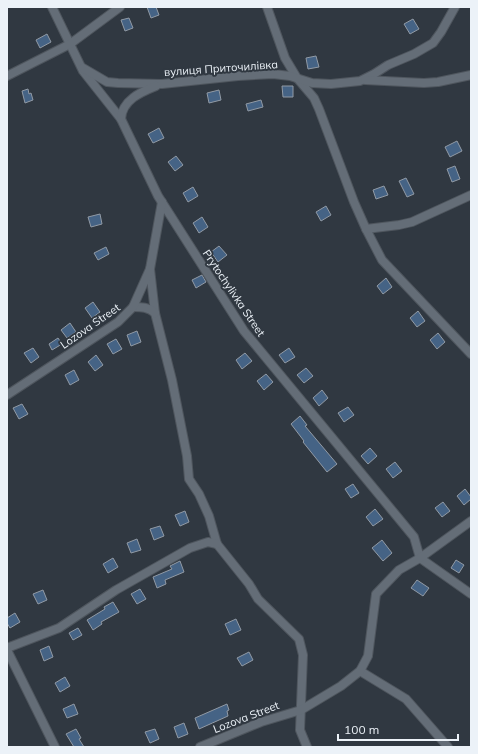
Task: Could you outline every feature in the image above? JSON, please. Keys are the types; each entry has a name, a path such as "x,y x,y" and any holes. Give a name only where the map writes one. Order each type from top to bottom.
{"street":[{"name":"Prytochylivka Street","path":"52,7 81,67 121,119 158,196 244,331 414,537 420,558"},
{"path":"7,76 70,44 120,7"},
{"path":"267,7 285,58 297,78 309,91 319,109 366,229 382,260 471,354"},
{"name":"вулиця Приточилівка","path":"81,67 111,83 162,84 238,76 284,74 317,84 360,80 414,54 433,42 441,32 455,7"},
{"path":"360,80 424,83 438,82 471,75"},
{"path":"121,119 123,112 130,101 145,90 162,84"},
{"path":"366,229 412,222 471,195"},
{"name":"Lozova Street","path":"7,395 118,322 133,307 150,268 162,202"},
{"path":"150,268 155,313 172,380 187,456 189,479 199,494 209,516 217,544 249,584 258,599 299,639 303,655 300,730 307,747"},
{"path":"133,307 144,307 151,309 155,313"},
{"path":"448,747 406,699 360,671 368,656 376,594 399,570 420,558 471,521"},
{"path":"55,747 7,649 59,628 116,590 190,548 208,542 217,544"},
{"path":"420,558 471,594"},
{"name":"Lozova Street","path":"200,747 261,722 301,710 341,686 360,671"}],"building":[{"path":"147,7 156,7 159,15 151,18"},
{"path":"129,18 133,28 125,31 121,20"},
{"path":"413,19 419,29 410,34 404,24"},
{"path":"47,34 51,42 40,48 36,40"},
{"path":"316,56 319,67 308,69 306,58"},
{"path":"282,86 293,86 293,97 283,97"},
{"path":"28,89 33,100 25,103 22,91"},
{"path":"219,90 221,100 209,103 207,93"},
{"path":"261,100 263,107 248,111 246,104"},
{"path":"159,128 164,138 153,143 148,134"},
{"path":"457,141 462,151 450,157 445,147"},
{"path":"176,156 183,165 175,171 168,162"},
{"path":"455,166 460,179 452,182 447,169"},
{"path":"406,178 414,194 407,197 399,181"},
{"path":"384,186 388,195 376,199 373,190"},
{"path":"193,187 198,196 188,202 183,193"},
{"path":"326,206 331,215 321,221 316,212"},
{"path":"100,214 102,224 91,227 88,217"},
{"path":"202,217 208,227 199,233 193,223"},
{"path":"219,246 227,255 218,262 211,252"},
{"path":"106,247 109,254 98,260 94,253"},
{"path":"202,275 206,282 196,288 192,280"},
{"path":"386,278 392,287 383,294 377,286"},
{"path":"93,302 100,312 92,318 85,308"},
{"path":"418,311 425,321 417,327 410,318"},
{"path":"70,323 76,332 67,338 61,330"},
{"path":"137,331 141,342 131,346 127,335"},
{"path":"438,333 445,342 437,349 430,340"},
{"path":"58,338 62,344 52,350 49,344"},
{"path":"116,339 122,349 113,354 107,344"},
{"path":"33,348 39,357 31,363 24,353"},
{"path":"289,348 295,357 285,363 279,355"},
{"path":"245,353 252,361 242,369 236,360"},
{"path":"96,355 103,365 95,371 88,362"},
{"path":"306,368 313,376 304,383 297,375"},
{"path":"74,370 79,380 70,385 65,375"},
{"path":"266,374 273,382 264,390 257,381"},
{"path":"322,390 328,398 319,406 313,398"},
{"path":"22,404 28,414 19,419 13,408"},
{"path":"348,407 354,415 344,422 338,413"},
{"path":"300,416 307,425 305,426 337,464 327,472 291,424"},
{"path":"370,448 377,456 368,464 361,456"},
{"path":"395,462 402,471 393,478 386,469"},
{"path":"353,484 359,493 351,498 345,489"},
{"path":"465,489 471,499 464,505 457,496"},
{"path":"443,502 450,511 442,517 435,508"},
{"path":"375,509 383,519 373,526 366,517"},
{"path":"185,511 189,522 180,526 175,515"},
{"path":"160,526 164,536 154,540 150,529"},
{"path":"137,539 141,550 131,553 127,543"},
{"path":"382,540 392,553 383,561 372,548"},
{"path":"113,558 118,567 108,573 103,564"},
{"path":"456,560 464,565 459,573 451,568"},
{"path":"180,561 184,572 165,580 166,584 157,588 153,577 172,569 170,566"},
{"path":"417,580 429,588 423,596 411,588"},
{"path":"140,589 146,599 137,604 131,594"},
{"path":"43,590 47,600 38,604 33,594"},
{"path":"113,602 119,612 101,622 102,624 93,630 87,620 105,609 104,607"},
{"path":"15,613 20,622 10,628 7,623 7,618"},
{"path":"236,619 241,630 230,635 225,624"},
{"path":"78,628 82,635 73,640 69,633"},
{"path":"49,646 53,657 44,661 40,650"},
{"path":"249,652 253,660 242,666 237,658"},
{"path":"65,677 70,686 60,692 55,683"},
{"path":"74,704 78,714 67,718 63,709"},
{"path":"227,704 229,710 227,711 228,716 199,729 195,718"},
{"path":"184,723 188,734 178,738 174,727"},
{"path":"76,729 81,738 79,739 84,747 74,747 66,734"},
{"path":"155,729 159,739 150,743 145,732"}]}
